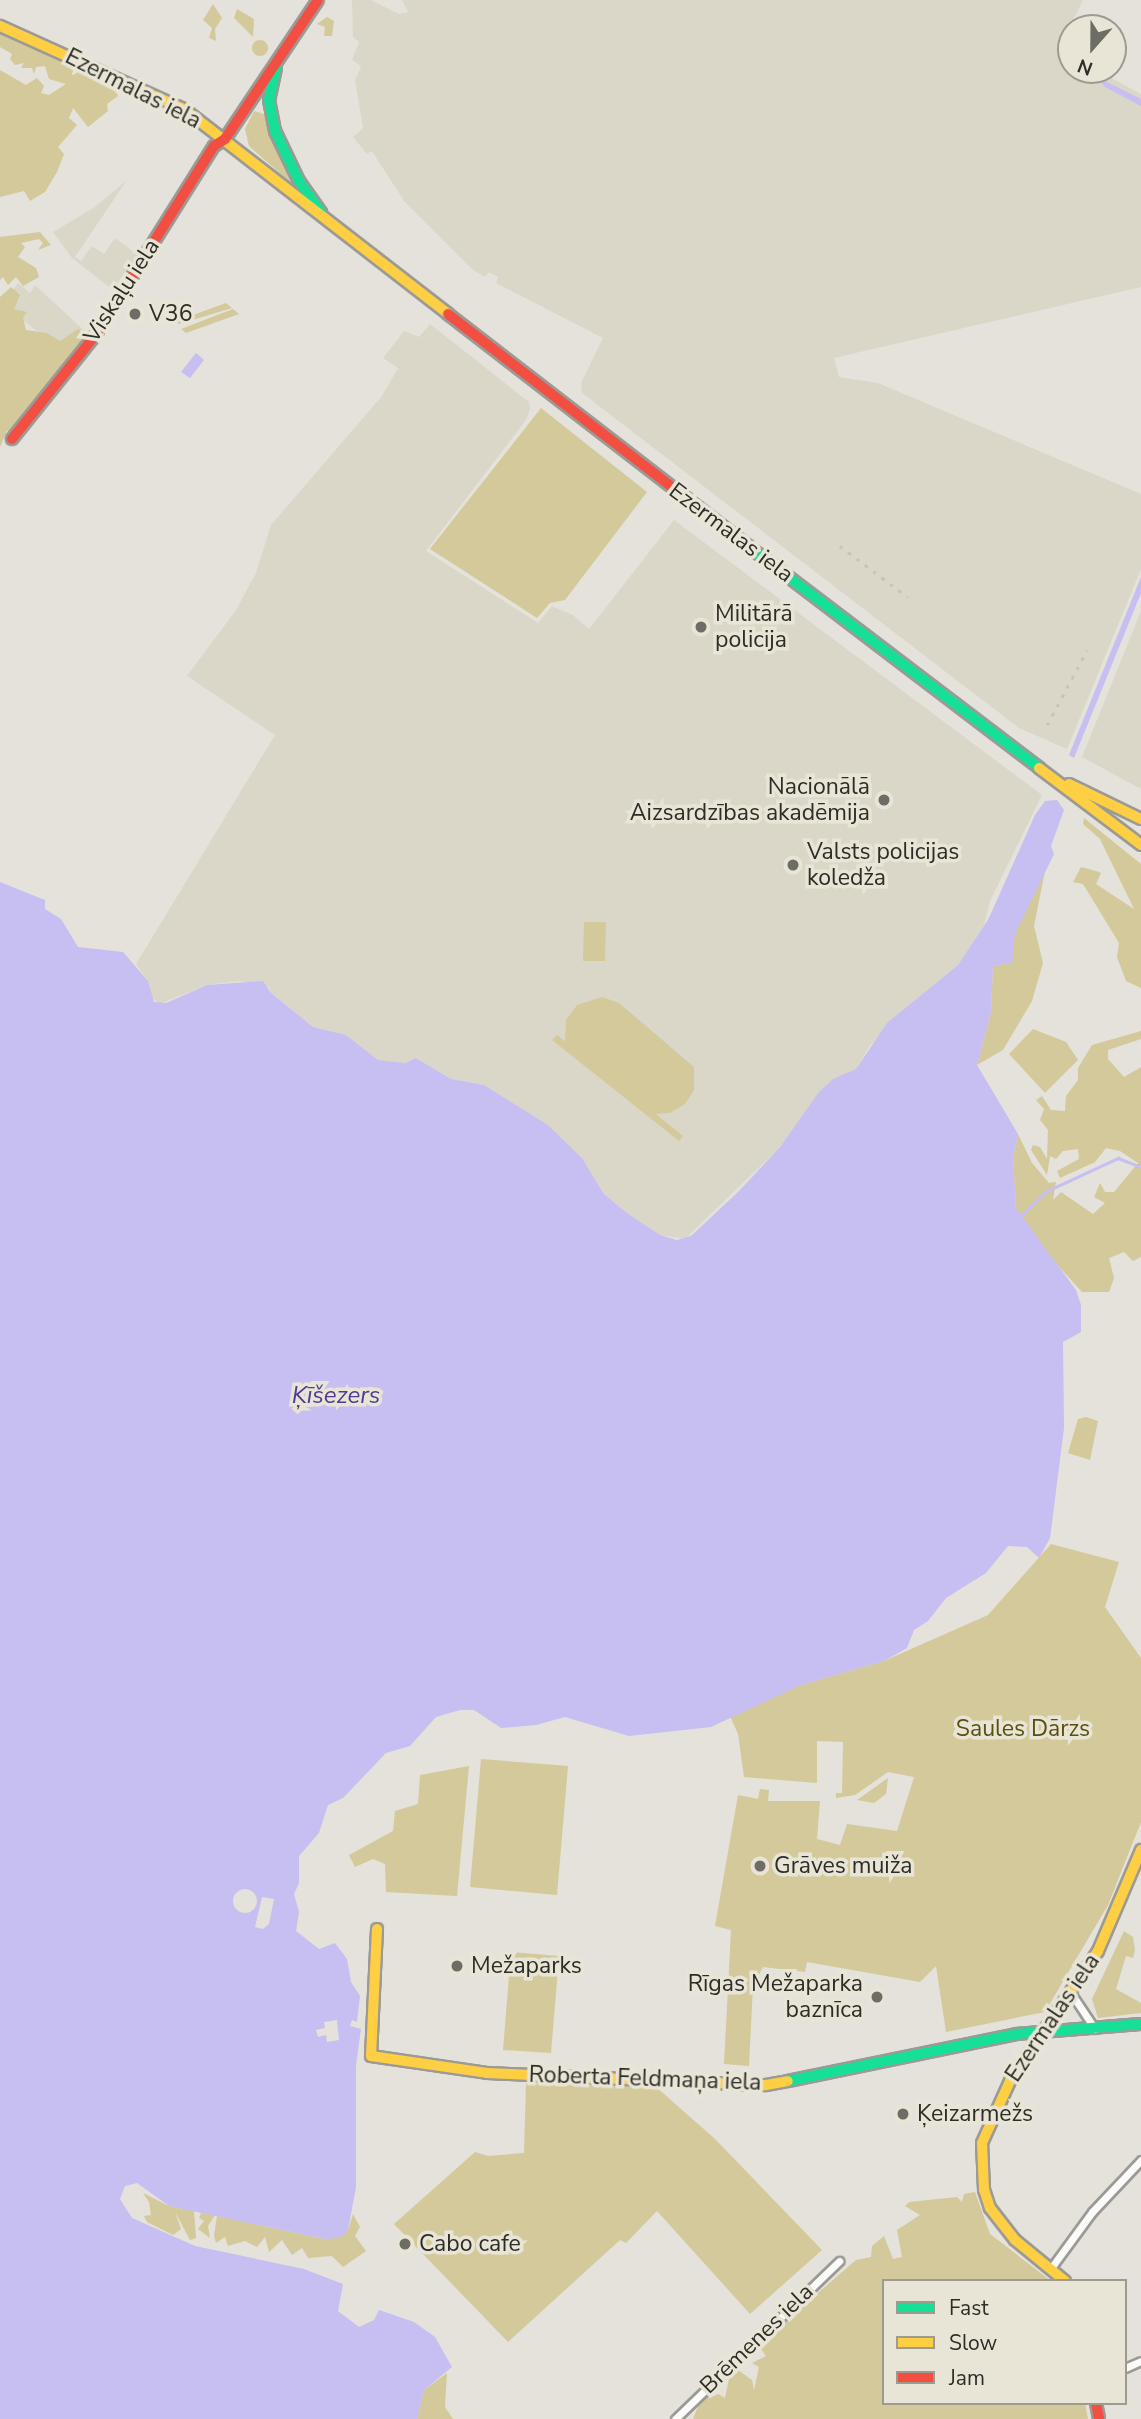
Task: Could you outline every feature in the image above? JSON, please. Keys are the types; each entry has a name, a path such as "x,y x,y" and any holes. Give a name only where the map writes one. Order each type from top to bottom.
{"street":[{"path":"279,60 318,0"},
{"name":"Ezermalas iela","path":"0,26 184,109 663,482 1141,845"},
{"name":"Viskaļu iela","path":"12,439 96,334 201,165 225,139 279,60"},
{"name":"Ezermalas iela","path":"279,60 271,87 270,109 282,148 323,217"},
{"path":"248,104 256,101 270,109"},
{"path":"1058,781 1141,818"},
{"name":"Ezermalas iela","path":"1063,2279 1001,2224 987,2199 982,2172 989,2119 1041,2034 1098,1951 1141,1850"},
{"name":"Roberta Feldmaņa iela","path":"377,1929 371,2056 513,2075 766,2085 1016,2034 1096,2030 1141,2024"},
{"path":"1071,1993 1096,2030"},
{"path":"1051,2267 1092,2212 1141,2161"},
{"name":"Brēmenes iela","path":"675,2419 839,2260"}],"shaded area":[{"path":"352,0 371,0 399,14 408,12 402,0 1083,0 1076,14 1057,14 1057,84 1123,84 1141,94 1141,287 834,358 839,377 878,383 1141,494 1141,569 1067,749 1019,728 582,393 581,383 603,338 496,283 498,277 489,272 485,277 472,269 404,201 372,151 367,154 353,137 363,128 355,80 361,66 352,60 359,42 353,37"},
{"path":"127,180 75,257 81,261 92,246 104,254 115,238 141,257 117,293 72,258 53,232 95,207"},
{"path":"18,283 30,293 35,285 91,337 73,359 2,304"},
{"path":"430,324 529,402 530,409 526,420 426,551 538,623 552,606 573,615 589,629 674,520 1042,795 990,901 984,925 958,965 897,1015 869,1047 856,1069 828,1083 780,1147 685,1239 660,1235 627,1213 604,1194 582,1158 548,1125 484,1085 451,1079 416,1058 405,1063 378,1060 346,1035 313,1027 271,993 269,987 239,981 207,985 159,1004 148,994 148,981 136,964 275,735 187,676 236,610 256,573 271,525 382,396 398,368 383,358 404,331 419,337"},
{"path":"1141,611 1141,789 1082,757"}],"green space":[{"path":"213,4 222,18 215,29 216,41 209,38 212,28 203,20"},
{"path":"237,9 254,19 253,37 234,18"},
{"path":"327,17 334,21 332,36 324,36 325,27 317,24"},
{"path":"0,31 82,63 89,72 106,66 107,73 117,71 122,82 115,90 118,96 107,104 108,111 88,127 73,108 69,118 77,125 58,147 64,154 57,172 45,192 30,201 24,191 0,197 0,70 26,85 37,78 44,86 41,93 49,95 66,84 49,79 45,66 36,67 34,74 32,68 21,68 24,63 15,65 10,59 12,54 0,47"},
{"path":"260,40 268,48 260,56 252,48"},
{"path":"254,111 264,114 291,183 249,146 245,129"},
{"path":"40,232 51,245 38,250 43,243 39,239 21,243 25,247 18,257 36,268 39,277 23,286 16,277 8,285 3,277 0,280 0,237"},
{"path":"11,287 20,295 14,309 27,312 23,317 26,330 47,333 60,341 78,329 92,337 13,431 7,431 0,447 0,297"},
{"path":"226,303 232,308 179,324 167,315 171,311 182,319"},
{"path":"233,309 239,314 186,333 181,329"},
{"path":"541,408 647,492 565,600 550,603 537,618 430,549"},
{"path":"1084,818 1141,864 1141,988 1126,981 1117,957 1119,943 1083,884 1073,882 1081,867 1101,873 1096,884 1134,909 1100,839 1083,824"},
{"path":"1045,871 1034,926 1043,963 1032,1001 1003,1050 977,1065 991,1012 993,966 1011,963 1014,934"},
{"path":"584,922 606,922 605,961 583,961"},
{"path":"602,997 619,1003 694,1067 694,1090 685,1104 670,1113 656,1114 683,1136 679,1141 552,1040 557,1035 565,1041 566,1020 577,1005"},
{"path":"1033,1029 1066,1042 1078,1060 1045,1093 1009,1054"},
{"path":"1141,1031 1141,1039 1108,1050 1108,1059 1124,1077 1141,1067 1141,1257 1133,1261 1124,1252 1109,1258 1114,1278 1109,1292 1082,1292 1033,1238 1016,1208 1013,1159 1018,1134 1032,1163 1049,1183 1056,1182 1053,1200 1061,1192 1093,1214 1105,1203 1094,1197 1100,1183 1105,1192 1114,1192 1138,1163 1120,1151 1106,1148 1095,1162 1060,1178 1057,1171 1079,1159 1078,1149 1063,1151 1056,1159 1050,1156 1047,1175 1031,1150 1033,1145 1040,1147 1047,1159 1048,1130 1040,1120 1044,1109 1036,1100 1042,1096 1051,1110 1065,1111 1066,1096 1078,1080 1078,1068 1092,1045"},
{"path":"1086,1417 1098,1421 1090,1460 1068,1453 1078,1419"},
{"name":"Saules Dārzs","path":"1051,1544 1119,1562 1105,1607 1141,1658 1141,1822 1108,1905 1045,2012 946,2032 936,1966 920,1982 807,1962 805,1972 763,1967 753,1986 749,2066 724,2064 731,1930 715,1926 738,1795 758,1799 760,1789 769,1790 768,1801 820,1801 817,1839 840,1845 847,1824 897,1831 914,1777 888,1772 855,1795 836,1798 836,1793 842,1793 843,1742 817,1741 817,1783 744,1777 738,1734 730,1716 801,1685 884,1661 988,1615"},
{"path":"481,1759 568,1766 557,1895 470,1887"},
{"path":"469,1766 457,1896 386,1892 385,1864 373,1859 355,1867 349,1855 393,1831 395,1811 418,1804 420,1775"},
{"path":"888,1778 886,1794 874,1803 857,1800"},
{"path":"1124,1931 1133,1937 1135,1950 1133,1958 1126,1956 1116,1989 1141,2003 1141,2013 1098,2018 1092,1999"},
{"path":"511,1952 559,1956 551,2053 503,2050"},
{"path":"526,2083 656,2087 714,2138 822,2250 750,2314 657,2211 626,2243 620,2240 508,2342 394,2224 475,2152 488,2156 524,2153"},
{"path":"975,2192 990,2234 1048,2279 882,2279 882,2405 1085,2405 1088,2419 693,2419 704,2391 710,2398 718,2394 725,2398 729,2379 723,2372 731,2365 752,2380 754,2390 759,2367 752,2363 766,2356 761,2349 745,2356 856,2260 871,2257 872,2246 884,2236 893,2259 902,2257 897,2230 920,2215 905,2206 909,2202 957,2197 962,2202 964,2194"},
{"path":"143,2193 169,2206 194,2211 196,2238 190,2240 175,2212 181,2229 173,2235 147,2222 144,2216 151,2215 149,2202"},
{"path":"201,2213 215,2215 208,2226 210,2238 198,2229 204,2221 199,2218"},
{"path":"353,2214 360,2227 355,2236 366,2251 343,2267 332,2256 308,2258 302,2248 292,2255 282,2240 269,2252 265,2237 257,2247 245,2241 228,2246 225,2237 216,2243 214,2236 217,2216 325,2239 348,2230"},
{"path":"447,2373 445,2407 453,2419 417,2419 424,2390"}],"water":[{"path":"1103,84 1111,84 1141,99 1141,106"},
{"path":"196,353 204,360 190,378 181,372"},
{"path":"1141,577 1141,593 1074,758 1069,755"},
{"name":"Ķīšezers","path":"1057,800 1064,810 1051,846 1054,854 1015,934 1012,963 993,966 991,1012 977,1065 1018,1134 1013,1159 1016,1208 1076,1290 1081,1305 1081,1332 1063,1342 1064,1428 1050,1538 1039,1558 1027,1547 1008,1546 986,1573 946,1598 928,1621 914,1630 907,1648 884,1661 801,1685 711,1727 629,1736 565,1717 536,1725 501,1728 474,1710 460,1710 436,1717 410,1746 386,1753 343,1798 328,1805 319,1833 299,1856 299,1883 294,1894 299,1912 296,1931 319,1949 335,1943 347,1959 351,1982 360,1996 357,2022 352,2020 350,2026 361,2029 356,2065 356,2187 348,2230 340,2238 325,2239 169,2206 137,2183 125,2186 120,2199 132,2218 195,2246 304,2269 343,2284 338,2311 359,2327 374,2320 379,2310 414,2322 435,2337 452,2367 424,2390 417,2419 0,2419 0,882 45,900 45,909 61,919 78,947 123,952 148,981 154,1002 166,1003 207,985 263,981 271,993 313,1027 346,1035 378,1060 405,1063 416,1058 451,1079 484,1085 548,1125 582,1158 604,1194 627,1213 660,1235 677,1240 691,1236 739,1191 780,1147 819,1092 833,1079 856,1069 887,1023 958,965 989,918 1035,815 1045,801"}],"pier":[{"path":"245,1889 253,1893 257,1901 253,1909 245,1913 237,1909 233,1901 237,1893"},
{"path":"262,1897 274,1899 269,1924 263,1929 255,1927"},
{"path":"337,2020 339,2040 327,2042 326,2035 318,2037 316,2030 325,2028 324,2022"}],"waterway":[{"path":"1020,1217 1045,1192 1118,1158 1141,1167"}],"railway":[{"path":"840,546 908,597"},
{"path":"1047,725 1087,650"}],"traffic: fast":[{"path":"276,68 269,100 275,131 299,181 321,213"},
{"path":"748,546 1039,768"},
{"path":"788,2081 1016,2034 1141,2024"}],"traffic: slow":[{"path":"0,26 184,109 448,314"},
{"path":"1039,768 1141,845"},
{"path":"1069,784 1141,819"},
{"path":"1063,2279 1015,2240 990,2208 984,2190 982,2143 1010,2081 1098,1951 1141,1850"},
{"path":"377,1929 371,2056 487,2073 766,2085 788,2081"}],"traffic: jam":[{"path":"12,439 96,334 214,146 225,139 318,0"},
{"path":"448,314 748,546"},
{"path":"1096,2405 1099,2419"}],"place":[{"name":"V36","path":"135,314"},
{"name":"Militārā policija","path":"701,627"},
{"name":"Nacionālā Aizsardzības akadēmija","path":"884,800"},
{"name":"Valsts policijas koledža","path":"793,865"},
{"name":"Grāves muiža","path":"760,1866"},
{"name":"Mežaparks","path":"457,1966"},
{"name":"Rīgas Mežaparka baznīca","path":"877,1997"},
{"name":"Ķeizarmežs","path":"903,2114"},
{"name":"Cabo cafe","path":"405,2244"}]}
